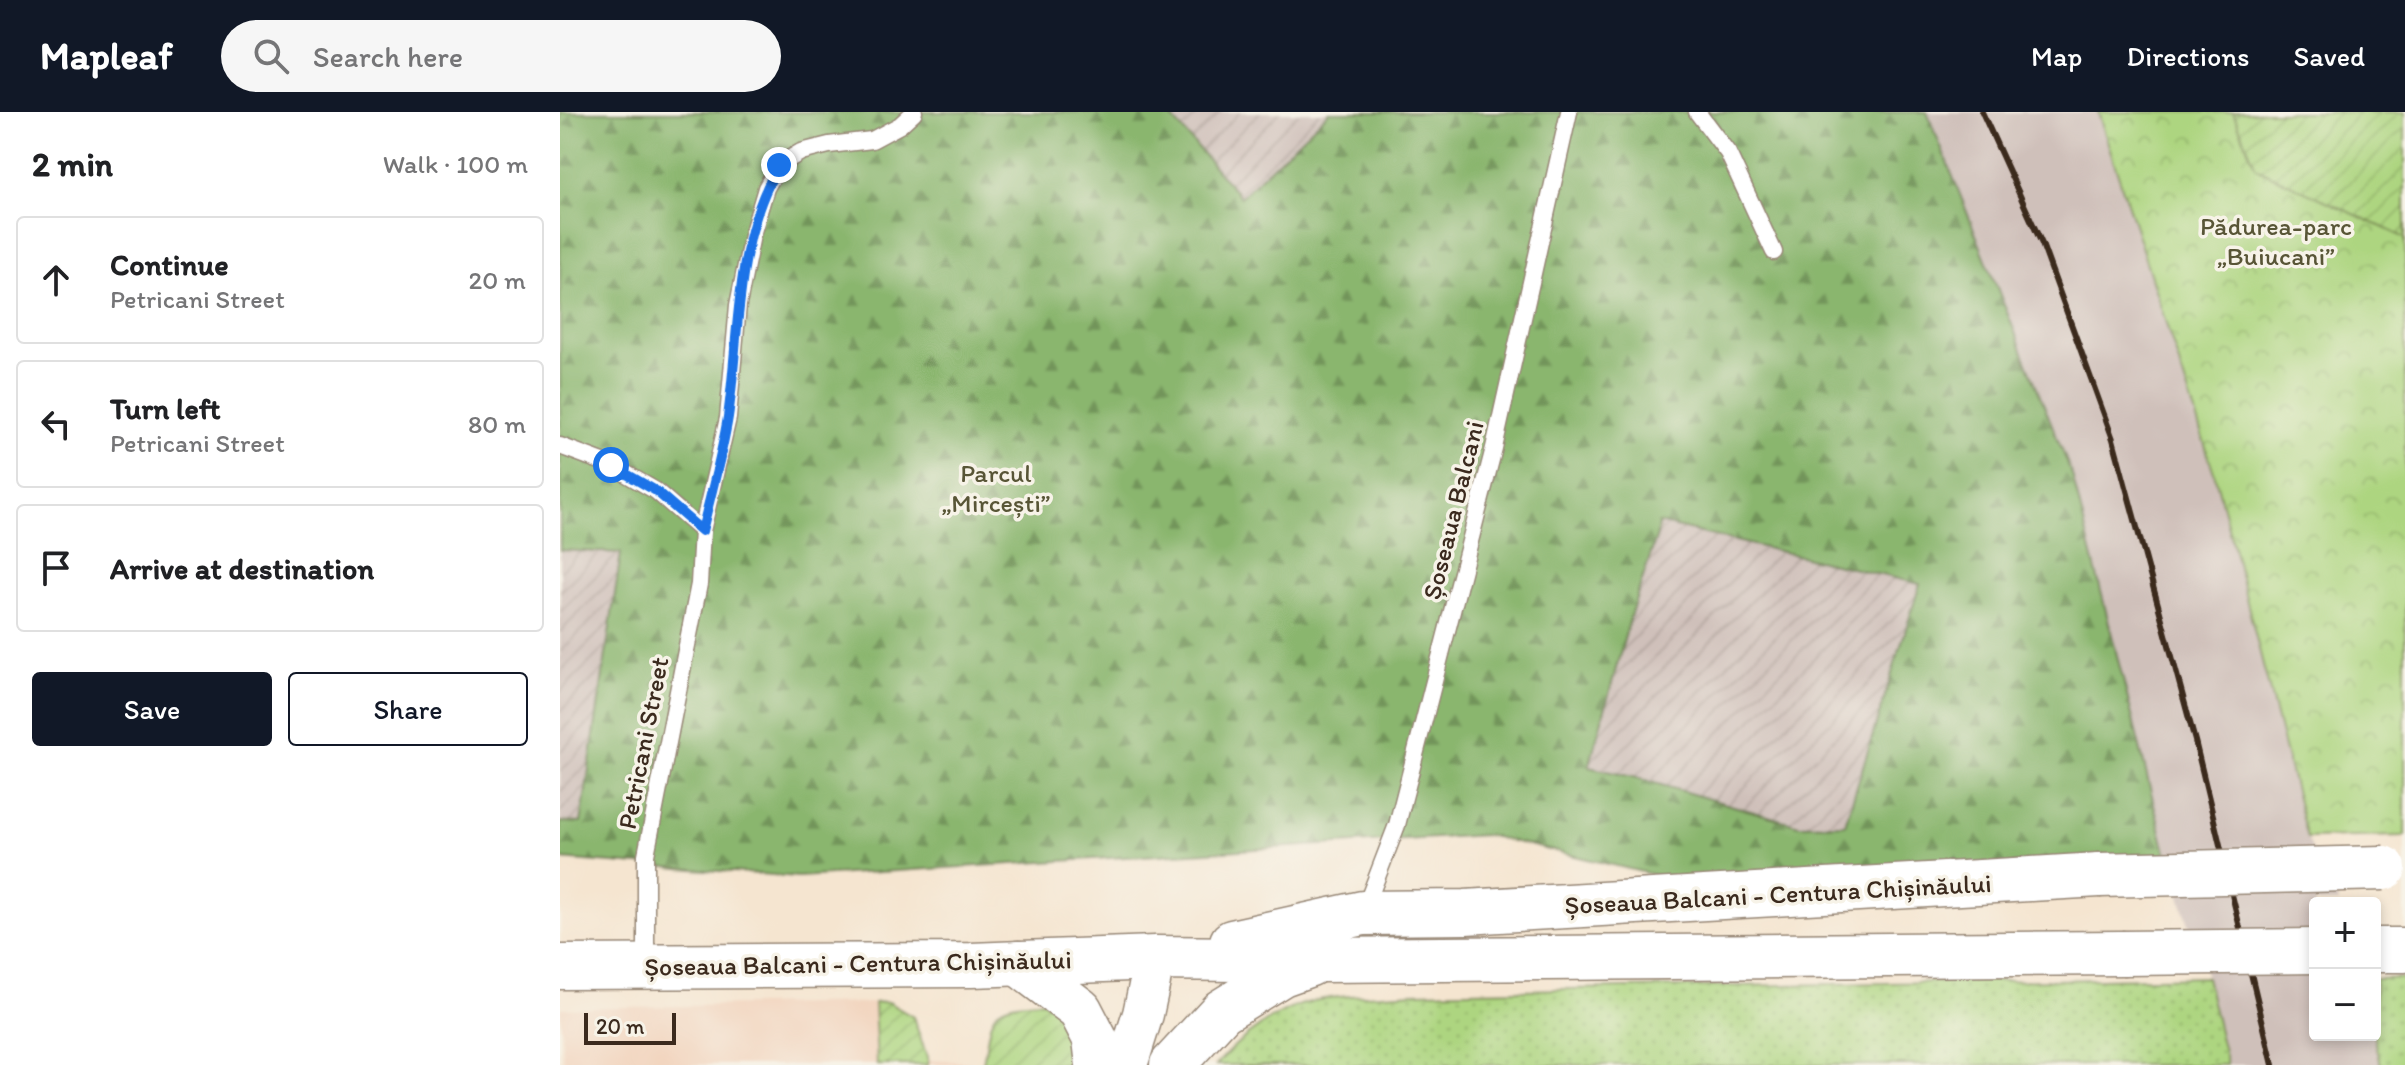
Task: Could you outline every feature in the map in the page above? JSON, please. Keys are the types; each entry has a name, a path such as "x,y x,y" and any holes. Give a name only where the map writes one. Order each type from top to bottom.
{"highway":[{"name":"Șoseaua Balcani - Centura Chișinăului","path":"1155,958 1363,913 1465,912 2099,875 2395,868"},
{"path":"2381,950 2405,950"},
{"name":"Șoseaua Balcani - Centura Chișinăului","path":"560,967 1018,963 1155,958 1321,960 2309,951"},
{"path":"1172,1065 1222,1011 1282,974 1321,960"},
{"path":"1018,963 1080,1010 1095,1039 1098,1065"}],"street":[{"path":"1127,1065 1143,1014 1155,958"}],"lane":[{"name":"Petricani Street","path":"646,965 646,855 699,584 702,531 728,418 738,305 752,235 766,188 779,165 801,152 872,140 900,125 914,112"},
{"name":"Șoseaua Balcani","path":"1363,913 1397,825 1494,448 1569,112"},
{"path":"1697,112 1728,153 1774,252"},
{"path":"560,446 611,465 656,491 702,531"}],"shaded area":[{"path":"1167,112 1329,112 1240,197"},
{"path":"1927,112 2098,112 2215,476 2307,838 2336,897 2309,897 2309,1041 2375,1041 2381,1065 2227,1065 2206,977 2167,856 2072,475"},
{"path":"1657,523 1920,584 1845,824 1799,825 1588,767 1631,614 1657,535"},
{"path":"560,550 621,553 580,823 560,822"},
{"path":"874,1003 877,1060 1012,1065 564,1065 560,1008"}],"green space":[{"name":"Parcul „Mircești”","path":"560,112 1167,112 1240,197 1329,112 1927,112 2072,475 2167,856 1688,883 1486,835 798,877 560,859 560,822 581,823 621,553 560,550","holes":["1658,523 1920,584 1845,824 1799,825 1589,767"]},
{"name":"Pădurea-parc „Buiucani”","path":"2098,112 2405,112 2405,836 2307,838 2215,476"},
{"path":"2233,112 2405,112 2405,238 2256,168"},
{"path":"2206,977 2227,1065 1216,1065 1236,1044 1286,1011 1313,1001 1349,996 1413,992"},
{"path":"2405,978 2405,1065 2381,1065 2375,1041 2381,1041 2381,979"},
{"path":"1042,1001 1058,1009 1088,1065 983,1063 988,1032 995,1014 1010,1004"},
{"path":"888,1002 913,1017 927,1065 877,1065 874,1003"}],"railway":[{"path":"1982,112 2042,244 2113,439 2195,741 2273,1065"}],"route":[{"path":"611,465 656,491 702,531 728,418 738,305 752,235 766,188 779,165"}]}
